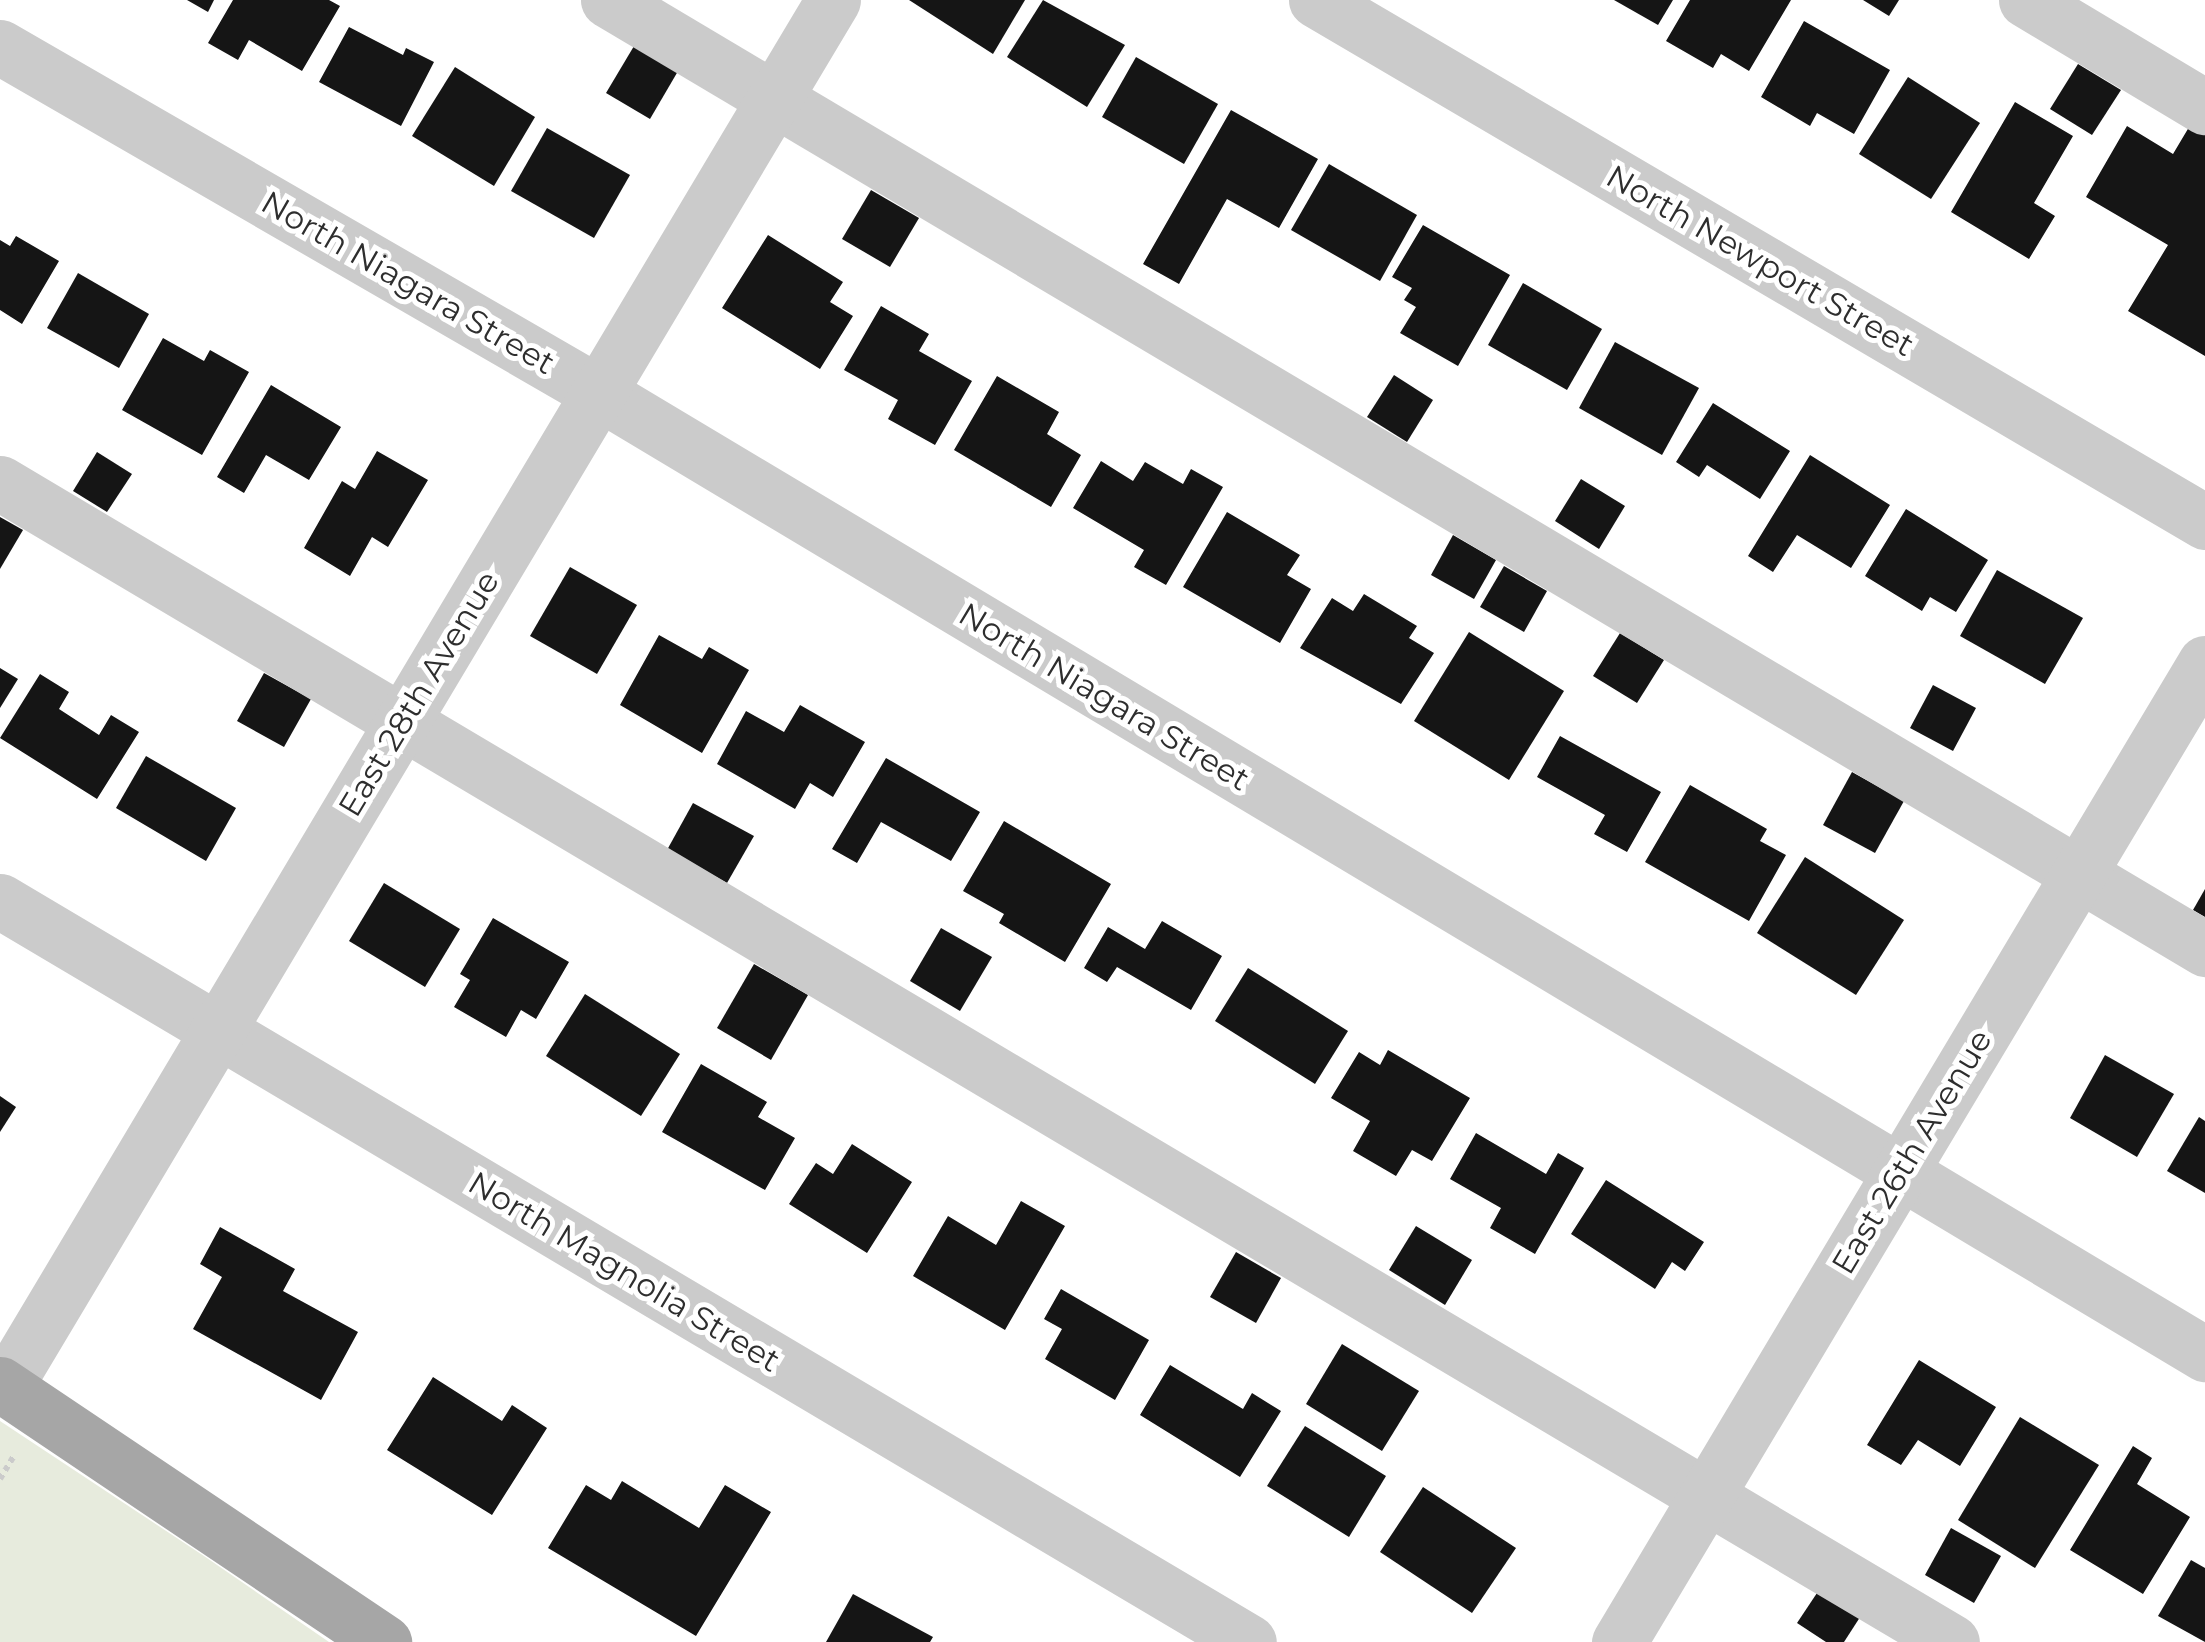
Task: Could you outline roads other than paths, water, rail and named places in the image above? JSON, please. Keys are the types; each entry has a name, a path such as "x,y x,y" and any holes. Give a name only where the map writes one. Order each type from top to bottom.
{"main road":[{"path":"3,1386 384,1642"}],"street":[{"path":"608,0 2205,949"},
{"name":"East 28th Avenue","path":"3,1386 833,0"},
{"name":"North Newport Street","path":"1316,0 2205,522"},
{"path":"2026,0 2205,106"},
{"name":"North Niagara Street","path":"0,47 599,393 1898,1175 2205,1354"},
{"path":"0,483 1952,1642"},
{"name":"East 26th Avenue","path":"1619,1642 2205,663"},
{"name":"North Magnolia Street","path":"0,901 1249,1642"}]}
